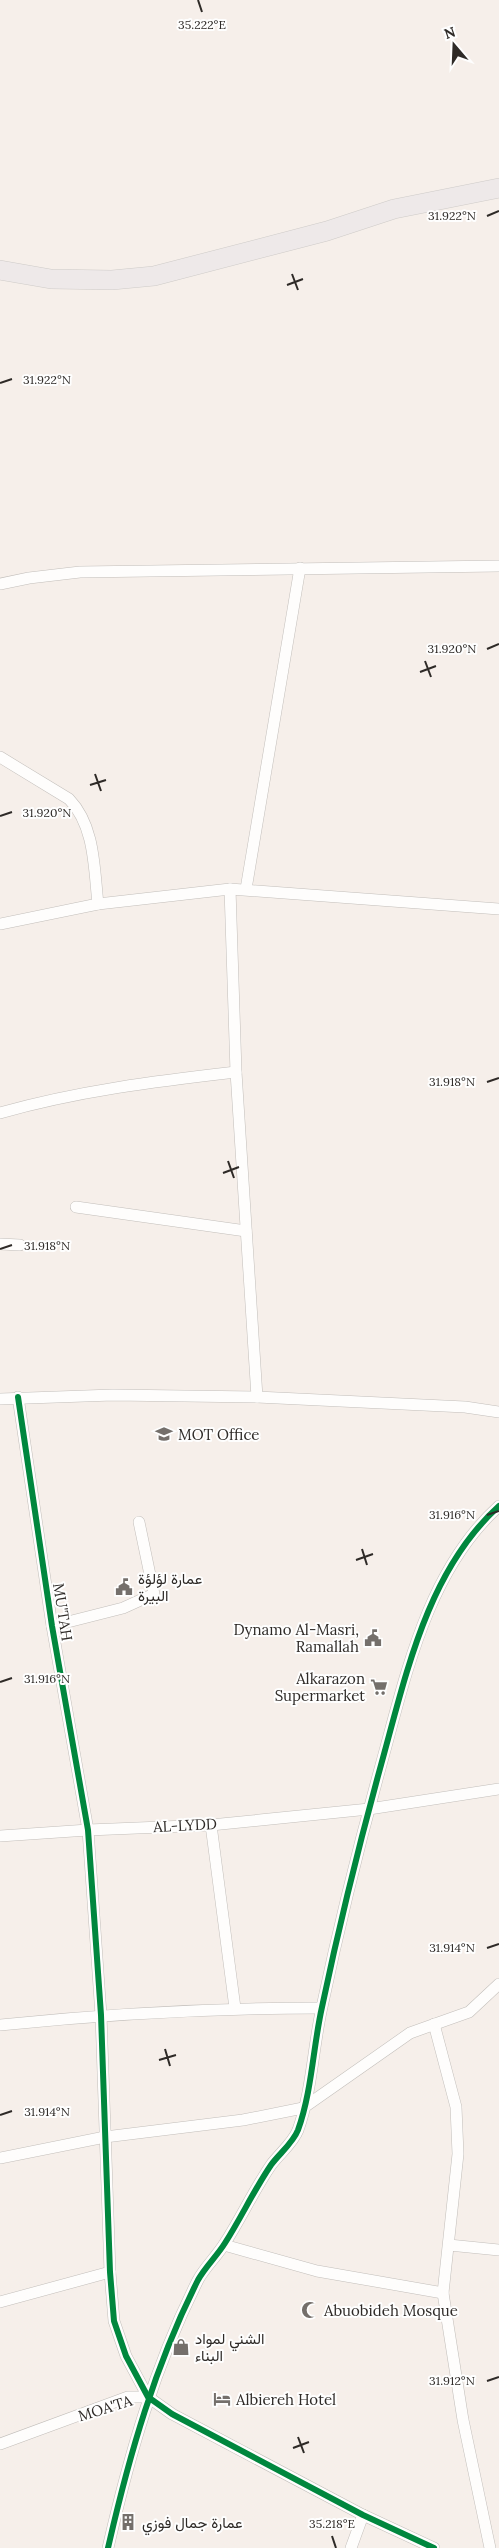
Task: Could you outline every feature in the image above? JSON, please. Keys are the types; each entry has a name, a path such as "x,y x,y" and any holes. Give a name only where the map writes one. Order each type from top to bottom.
{"main road":[{"path":"0,270 51,279 112,280 154,276 317,234 394,208 499,188"},
{"path":"0,280 85,290 162,284 402,219 499,199"}],"street":[{"path":"0,584 28,578 80,572 499,566"},
{"path":"246,889 300,568"},
{"path":"0,757 69,799 77,808 89,834 98,904"},
{"path":"230,889 236,1072 257,1397"},
{"path":"0,924 98,904 230,889 499,909"},
{"path":"0,1113 74,1095 132,1085 236,1072"},
{"path":"76,1207 246,1231"},
{"path":"0,1244 20,1245"},
{"path":"0,1399 18,1397 257,1397 455,1406 499,1412"},
{"name":"MU'TAH","path":"18,1397 52,1626 88,1830 100,2015"},
{"path":"108,2548 148,2397 199,2277 224,2245 263,2176 296,2134 303,2108 322,2008 369,1809 411,1659 428,1612 450,1570 483,1520 499,1506"},
{"path":"52,1626 123,1608 154,1594 139,1522"},
{"name":"AL-LYDD","path":"0,1836 211,1825 369,1809 499,1789"},
{"path":"211,1825 235,2008"},
{"path":"0,2158 105,2137 243,2120 303,2108 410,2033 469,2012 499,1984"},
{"path":"0,2025 100,2015 235,2008 322,2008"},
{"name":"MOA'TA","path":"0,2444 128,2397 148,2397 126,2356 114,2321 110,2272 100,2015"},
{"path":"434,2024 456,2107 458,2154 443,2293 464,2420 490,2548"},
{"path":"224,2245 317,2271 443,2293"},
{"path":"449,2245 499,2250"},
{"path":"0,2302 110,2272"},
{"path":"148,2397 172,2414 363,2515 434,2548"},
{"path":"351,2548 363,2515"}],"cycle path":[{"path":"18,1397 52,1626 88,1830 101,2015 110,2272 114,2321 126,2356 148,2397 172,2414 363,2515 434,2548"},
{"path":"108,2548 134,2445 156,2378 183,2312 201,2275 225,2243 271,2165 298,2130 303,2115 319,2022 342,1916 410,1661 422,1626 454,1561 474,1532 499,1506"}],"place":[{"name":"MOT Office","path":"164,1434"},
{"name":"عمارة لؤلؤة البيرة","path":"124,1587"},
{"name":"Dynamo Al-Masri, Ramallah","path":"373,1638"},
{"name":"Alkarazon Supermarket","path":"379,1687"},
{"name":"Abuobideh Mosque","path":"310,2310"},
{"name":"الشني لمواد البناء","path":"181,2347"},
{"name":"Albiereh Hotel","path":"222,2399"},
{"name":"عمارة جمال فوزي","path":"128,2522"}]}
